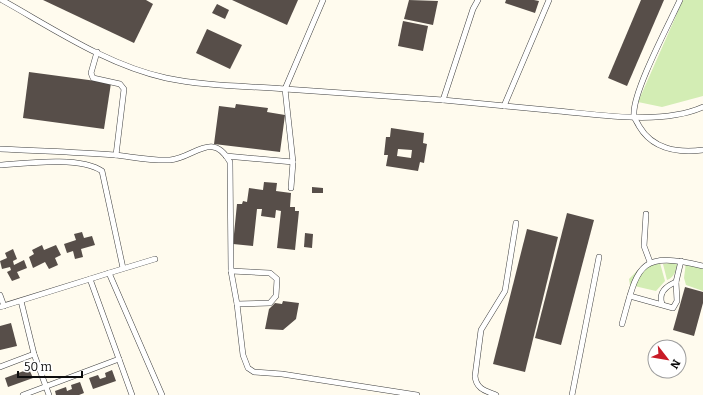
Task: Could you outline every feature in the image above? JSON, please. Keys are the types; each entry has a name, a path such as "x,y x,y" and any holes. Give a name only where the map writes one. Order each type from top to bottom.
{"lane":[{"path":"2,0 97,52 128,67 167,78 284,89 443,100 620,117 665,117 692,112 703,108"},
{"path":"291,188 293,162 284,89 323,0"},
{"path":"443,100 473,9 478,0"},
{"path":"504,106 548,0"},
{"path":"680,0 637,96 634,116 644,134 662,147 688,152 703,150"},
{"path":"97,52 92,73 93,78 120,84 124,89 116,155"},
{"path":"0,149 116,155 157,160 171,160 182,158 207,146 214,147 226,156 230,162 231,271 238,304 243,355 248,368 254,372 282,374 417,395"},
{"path":"226,156 293,162"},
{"path":"0,165 34,162 81,163 95,166 102,172 123,268"},
{"path":"646,214 644,246 650,262"},
{"path":"496,395 479,387 475,383 474,376 481,330 505,291 516,223"},
{"path":"572,395 599,257"},
{"path":"0,295 2,307 155,259"},
{"path":"630,296 673,308 675,306 676,282 681,260"},
{"path":"622,324 638,274 643,267 650,262 681,260 703,266"},
{"path":"231,271 270,273 277,279 276,296 270,303 238,304"},
{"path":"109,274 162,395"},
{"path":"90,279 132,395"},
{"path":"662,304 660,298 662,292 676,282"},
{"path":"21,301 34,354 49,395"},
{"path":"0,367 34,354"},
{"path":"23,395 46,388 119,359"}],"green space":[{"path":"683,0 703,0 703,96 662,107 638,102"},
{"path":"678,262 673,275 667,280 663,264"},
{"path":"686,262 703,265 703,291 686,285 684,278"},
{"path":"660,263 665,281 656,291 630,285 629,279 638,270"}],"building":[{"path":"43,0 146,0 153,4 134,43"},
{"path":"232,0 298,0 287,25"},
{"path":"409,0 438,1 433,25 404,19"},
{"path":"506,0 539,1 535,13 505,3"},
{"path":"641,0 664,0 627,86 608,78"},
{"path":"217,4 229,10 225,19 212,13"},
{"path":"403,21 428,26 423,51 398,46"},
{"path":"207,29 242,45 230,69 196,53"},
{"path":"29,72 111,83 104,129 23,118"},
{"path":"236,104 268,108 267,112 285,115 280,152 214,144 219,106 235,108"},
{"path":"391,128 424,133 423,143 427,144 424,163 420,162 418,171 386,166 388,155 384,155 386,137 390,137","holes":["398,149 412,150 411,158 397,156"]},
{"path":"264,182 277,183 276,191 291,193 290,207 295,207 295,211 299,211 295,250 277,248 281,211 276,210 275,218 261,216 262,209 257,209 253,246 233,244 237,204 242,204 243,201 247,202 249,188 263,190"},
{"path":"312,187 323,188 323,193 312,193"},
{"path":"567,213 594,220 561,345 535,338"},
{"path":"527,229 558,237 525,372 493,364"},
{"path":"82,232 84,238 92,236 95,245 81,249 83,257 75,259 73,251 67,253 64,244 76,240 74,234"},
{"path":"305,233 313,234 312,248 304,247"},
{"path":"42,245 44,250 56,245 61,255 55,258 58,265 49,269 45,262 33,268 29,257 34,254 32,250"},
{"path":"13,249 17,259 13,261 14,265 24,260 27,268 17,272 20,278 12,281 7,272 11,270 10,267 2,269 0,261 7,258 5,253"},
{"path":"685,287 703,292 703,303 694,336 673,330"},
{"path":"283,301 299,303 296,319 283,330 265,329 269,309 275,303 282,304"},
{"path":"11,323 17,346 0,350 0,326"},
{"path":"29,369 33,378 8,387 5,378"},
{"path":"112,370 116,381 93,389 89,378 98,375 100,379 106,377 105,373"},
{"path":"80,382 84,393 79,395 56,395 55,391 66,387 67,391 72,389 71,385"}]}
